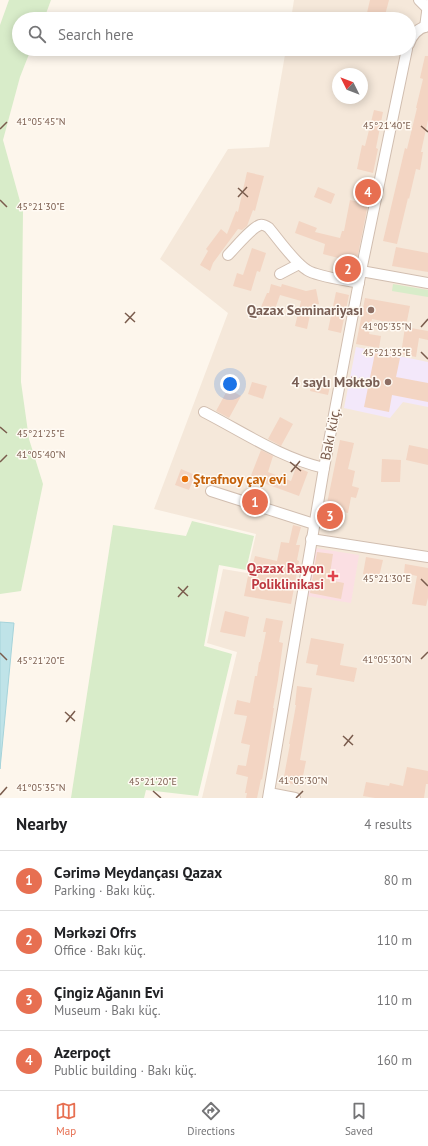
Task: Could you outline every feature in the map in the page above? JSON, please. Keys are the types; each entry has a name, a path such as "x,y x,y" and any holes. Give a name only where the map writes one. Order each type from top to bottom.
{"street":[{"path":"416,32 427,26 427,7 419,0"},
{"name":"Bakı küç.","path":"269,796 311,539 341,375 406,56"},
{"path":"228,255 254,228 265,225 306,270 313,274 359,283"},
{"path":"280,274 299,264"},
{"path":"361,271 428,282"},
{"path":"204,412 283,454 306,464 324,468"},
{"path":"211,491 314,524"},
{"path":"311,539 428,557"},
{"path":"269,796 295,798"}],"path":[{"path":"341,375 369,380"}],"shaded area":[{"path":"294,0 428,0 428,798 202,798 237,652 207,643 223,569 247,573 256,534 154,509 228,313 160,259 228,149 269,147 285,56 416,56 416,12 292,12"},
{"name":"4 saylı Məktəb","path":"356,347 428,362 428,407 403,402 390,418 344,408"},
{"name":"Qazax Rayon Poliklinikasi","path":"315,548 359,555 351,603 307,596"}],"green space":[{"path":"9,0 51,0 47,12 12,12 12,56 28,56 20,77 3,140 23,212 21,382 29,439 43,484 21,591 0,594 0,25"},
{"path":"393,284 428,290 428,297 392,291"},
{"path":"192,521 254,536 246,570 219,565 204,646 232,654 198,796 146,790 144,798 71,798 113,525 186,536"}],"water":[{"path":"0,622 14,623 0,769"}],"building":[{"path":"370,0 389,0 386,12 367,12"},
{"path":"425,56 428,56 428,120 421,152 423,152 420,170 416,169 397,244 383,241 405,148 407,149 417,108 423,79 420,78"},
{"path":"374,110 383,112 373,173 357,169 362,145 365,146"},
{"path":"247,172 264,176 255,211 253,210 247,226 242,230 238,229 213,263 210,271 200,265 208,251 206,249 221,229 227,234 236,211 238,212"},
{"path":"318,187 335,194 331,204 314,197"},
{"path":"350,200 368,204 354,275 339,273 342,259 323,254 325,244 295,233 299,221 317,228 315,232 340,238 342,231 344,231"},
{"path":"396,247 428,253 428,272 392,266"},
{"path":"252,248 266,253 260,272 257,271 251,291 233,286 237,273 243,275"},
{"path":"271,284 281,287 282,284 306,291 316,289 319,304 312,305 307,329 295,326 301,301 280,295 274,312 261,307 267,293 269,293"},
{"path":"336,292 349,295 341,333 328,330"},
{"path":"365,298 410,306 406,326 372,319 369,334 381,336 379,348 356,344"},
{"path":"405,327 428,331 428,340 419,338 416,357 401,354"},
{"path":"375,353 400,358 396,377 428,383 428,402 392,395 389,412 364,407"},
{"path":"313,378 331,382 328,395 310,391"},
{"path":"252,382 267,386 263,399 248,394"},
{"path":"228,389 241,396 229,418 216,411"},
{"path":"280,417 293,424 281,446 268,439"},
{"path":"340,440 354,443 348,469 355,471 352,486 359,488 356,498 351,497 348,513 337,511 335,525 323,523"},
{"path":"409,445 428,449 428,465 406,460"},
{"path":"261,450 273,456 268,472 291,481 296,467 308,472 299,496 250,478"},
{"path":"382,459 401,460 400,482 381,482"},
{"path":"181,469 195,475 189,490 175,485"},
{"path":"293,525 301,527 296,545 300,545 297,560 299,561 291,604 244,596 248,576 250,576 255,556 277,561 281,542 289,543"},
{"path":"317,552 333,554 329,580 344,583 341,599 310,593"},
{"path":"366,557 383,560 379,577 363,574"},
{"path":"405,564 428,568 428,598 426,606 412,604 417,576 404,573"},
{"path":"225,611 249,617 245,637 220,632"},
{"path":"266,618 283,621 279,642 283,643 262,780 261,779 257,798 246,798 247,793 245,793 248,777 236,774 238,765 246,766 250,745 241,743 247,716 234,714 237,700 250,703 266,632 263,632"},
{"path":"311,638 344,644 340,665 357,668 354,682 316,675 318,665 306,663"},
{"path":"297,686 312,688 300,760 306,761 301,786 283,782 296,705"},
{"path":"407,767 428,771 428,784 426,784 424,798 375,798 363,796 366,782 389,786 390,783 403,786"}],"place":[{"name":"Azerpoçt","path":"368,192"},
{"name":"Mərkəzi Ofrs","path":"348,269"},
{"name":"Qazax Seminariyası","path":"371,310"},
{"name":"4 saylı Məktəb","path":"388,382"},
{"name":"Ştrafnoy çay evi","path":"185,479"},
{"name":"Cərimə Meydançası Qazax","path":"255,502"},
{"name":"Çingiz Ağanın Evi","path":"330,516"},
{"name":"Qazax Rayon Poliklinikasi","path":"333,576"}]}
